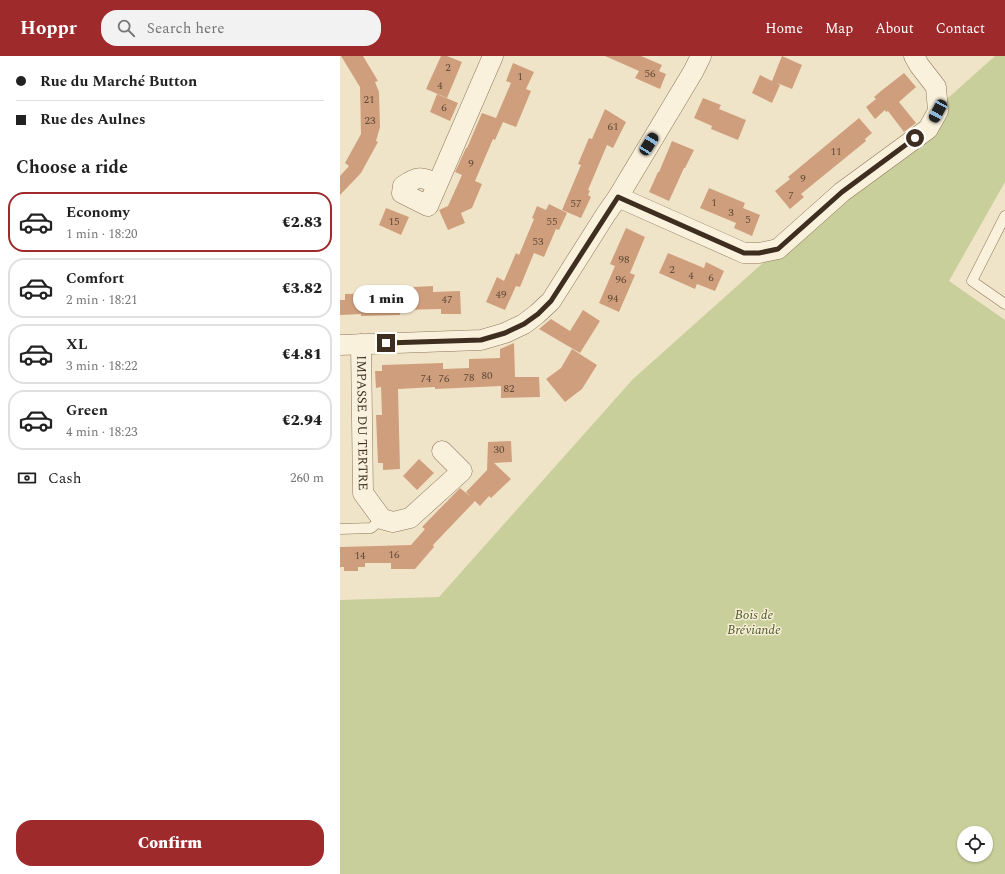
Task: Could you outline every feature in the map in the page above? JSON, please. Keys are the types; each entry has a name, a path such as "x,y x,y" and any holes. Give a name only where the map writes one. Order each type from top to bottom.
{"street":[{"path":"437,184 493,56"},
{"path":"340,345 481,340 505,333 524,324 538,314 551,301 618,197 693,72 701,56"},
{"path":"618,197 744,253 759,253 778,249 842,192 928,129 938,111 936,87 919,66 914,56"},
{"name":"IMPASSE DU TERTRE","path":"361,344 363,493 382,519"},
{"path":"382,519 393,522 410,518 462,471 442,451"}],"lane":[{"path":"1005,216 972,280 1005,304"},
{"path":"340,529 371,528 382,519"}],"green space":[{"name":"Bois de Bréviande","path":"995,56 1005,56 1005,182 949,281 1005,320 1005,874 340,874 340,600 439,597 633,379"}],"building":[{"path":"341,56 363,56 378,81 375,82 379,92 380,127 376,141 378,142 361,173 340,195 340,176 349,166 345,163 361,134 360,87"},
{"path":"441,56 447,56 462,62 447,98 426,89"},
{"path":"605,56 641,56 662,65 659,71 666,74 660,89 635,78 639,71"},
{"path":"782,56 802,65 792,89 777,83 780,85 772,103 752,93 760,75 772,81"},
{"path":"513,63 534,72 526,89 531,91 516,127 503,122 495,140 493,139 475,181 482,184 472,208 461,213 465,223 448,230 439,210 448,206 462,175 455,172 482,113 496,118 511,83 506,81"},
{"path":"904,73 916,87 899,102 916,123 904,132 888,111 886,112 885,110 875,119 866,107 876,99 874,97"},
{"path":"437,94 458,103 450,121 430,112"},
{"path":"703,98 721,105 719,109 746,120 738,140 711,129 712,126 694,118"},
{"path":"605,109 626,122 613,148 607,145 588,190 590,191 588,195 591,197 581,218 562,210 581,165 578,164 589,138 592,139"},
{"path":"859,118 872,133 865,139 866,141 801,194 804,197 790,209 775,191 790,179 788,177"},
{"path":"672,141 694,150 669,201 649,192"},
{"path":"709,188 745,203 743,208 760,215 752,236 734,228 736,223 700,208"},
{"path":"549,204 567,213 559,230 556,229 544,257 534,253 520,287 516,286 505,310 486,302 497,277 504,281 516,253 519,255 534,219 532,218 537,206 546,210"},
{"path":"386,208 409,217 401,235 379,225"},
{"path":"626,228 645,237 630,273 635,275 619,312 599,303 615,266 610,264"},
{"path":"668,253 704,268 706,262 724,271 715,291 697,284 695,289 659,273"},
{"path":"433,286 433,292 460,291 461,314 441,314 441,309 400,310 400,315 340,315 340,300 345,300 345,294 414,293 413,287"},
{"path":"583,310 600,321 580,353 539,329 551,319 570,331"},
{"path":"514,343 515,377 539,377 540,397 501,398 501,386 398,389 400,469 383,470 383,463 378,463 376,415 382,415 381,387 376,388 375,371 382,371 382,365 443,363 443,369 469,368 469,359 500,358 500,349"},
{"path":"572,349 597,365 582,389 565,402 546,379 561,368"},
{"path":"511,441 512,462 494,463 511,479 491,498 489,496 480,506 475,501 433,545 434,547 415,569 391,569 391,563 365,563 365,567 358,567 358,571 344,571 344,567 340,567 340,547 411,545 425,529 422,527 460,488 471,497 466,492 487,470 488,442"},
{"path":"419,459 434,473 417,490 403,476"}],"route":[{"path":"386,343 481,340 505,333 524,324 538,314 551,301 618,197 744,253 759,253 778,249 842,192 915,138"}]}
